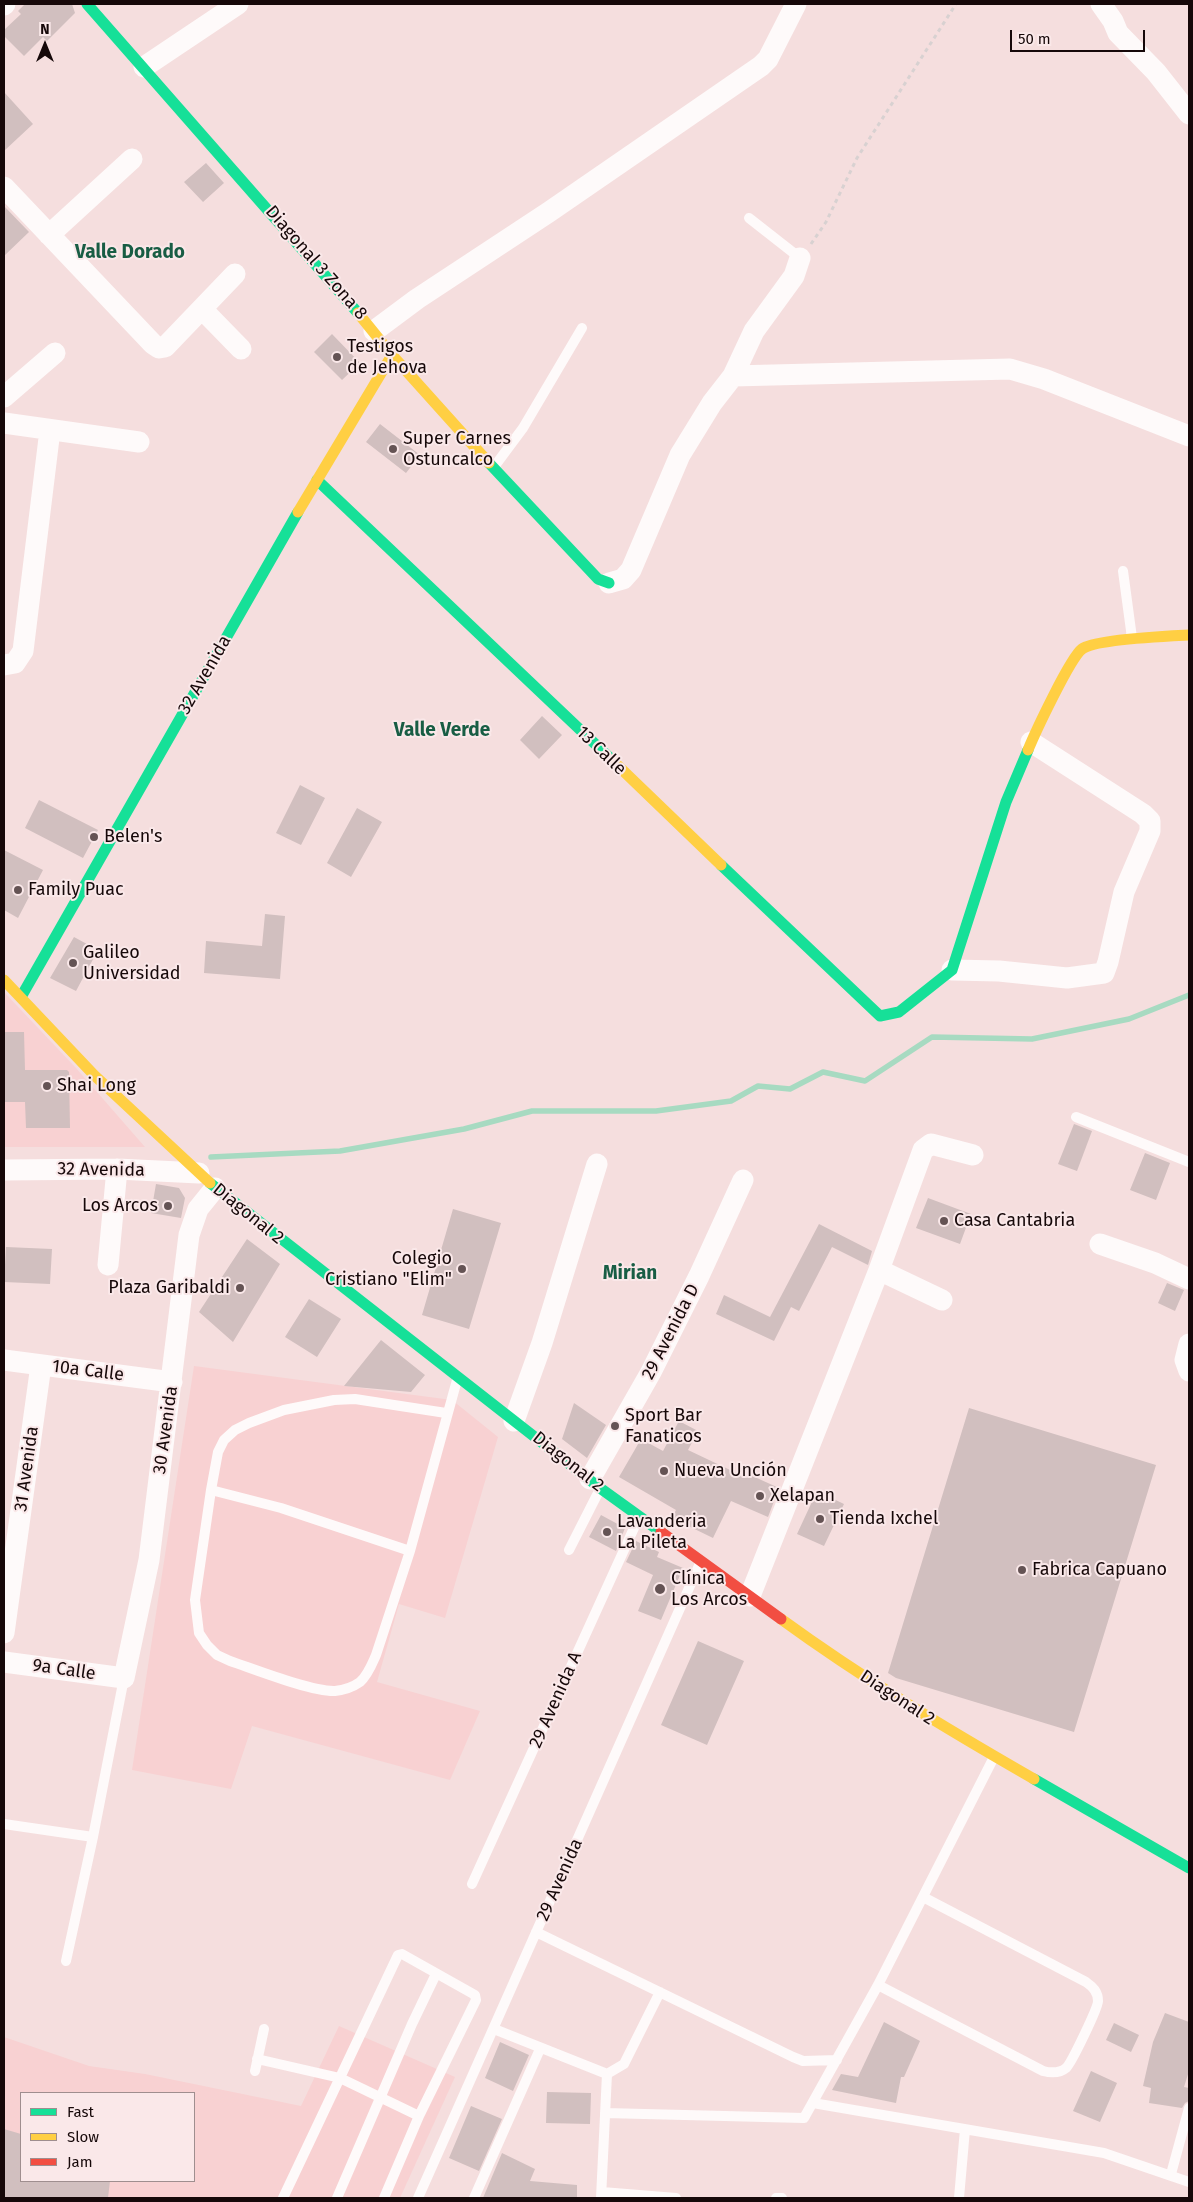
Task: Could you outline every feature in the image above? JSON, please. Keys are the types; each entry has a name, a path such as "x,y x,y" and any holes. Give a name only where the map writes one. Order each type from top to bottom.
{"street":[{"name":"Diagonal 3 Zona 8","path":"88,4 374,331 392,355 493,468 593,574 604,582 609,583"},
{"path":"144,67 238,4"},
{"path":"374,331 417,299 549,212 761,66 771,54 796,4"},
{"path":"1101,4 1113,21 1118,33 1156,72 1189,114"},
{"path":"49,235 132,159"},
{"path":"4,187 153,344 159,348 165,347 235,274"},
{"path":"609,583 623,579 630,570 646,539 680,455 712,403 733,376 754,331 797,270 800,258"},
{"path":"202,309 241,349"},
{"path":"4,398 55,353"},
{"name":"32 Avenida","path":"21,997 317,480 392,355"},
{"path":"733,376 1010,369 1044,379 1189,436"},
{"path":"4,423 138,442"},
{"path":"4,665 15,663 23,650 50,430"},
{"name":"13 Calle","path":"317,480 880,1016 899,1012 952,970"},
{"path":"1031,742 1143,814 1150,821 1150,831 1124,892 1104,972 1067,978 999,971 952,970 1006,802 1031,742 1069,668 1082,649 1088,646 1132,639 1189,635"},
{"name":"Diagonal 2","path":"4,980 94,1075 215,1188 595,1483 824,1650 885,1690 994,1756 1189,1868"},
{"path":"750,1596 879,1270 923,1150 928,1144 933,1144 973,1155"},
{"path":"514,1421 542,1342 596,1164"},
{"name":"32 Avenida","path":"4,1170 117,1170 199,1173"},
{"path":"108,1265 117,1170"},
{"name":"29 Avenida D","path":"595,1483 699,1276 743,1180"},
{"name":"30 Avenida","path":"124,1678 149,1560 189,1234 198,1209 215,1188"},
{"path":"1100,1244 1155,1263 1189,1278"},
{"path":"879,1270 942,1300"},
{"name":"10a Calle","path":"4,1360 172,1382"},
{"name":"31 Avenida","path":"4,1633 41,1365"},
{"name":"9a Calle","path":"4,1662 124,1678"}],"lane":[{"path":"749,218 800,258"},
{"path":"493,468 523,428 582,328"},
{"path":"1123,572 1132,639"},
{"path":"1076,1117 1189,1162"},
{"path":"446,1413 355,1399 311,1403 284,1410 249,1423 235,1430 224,1440 218,1452 210,1490 195,1600 199,1633 207,1645 218,1655 230,1661 318,1689 334,1691 350,1688 361,1681 376,1655 410,1551 446,1413 458,1377"},
{"path":"569,1550 595,1483"},
{"path":"210,1490 281,1508 410,1551"},
{"name":"29 Avenida A","path":"472,1884 640,1516"},
{"name":"29 Avenida","path":"418,2198 701,1560"},
{"path":"66,1960 93,1837 124,1678"},
{"path":"605,2113 804,2118 878,1985 994,1756"},
{"path":"4,1824 93,1837"},
{"path":"878,1985 1043,2071 1059,2072 1069,2065 1097,2006 1098,2001 1094,1988 1086,1982 923,1897"},
{"path":"536,1932 793,2057 810,2061 837,2060"},
{"path":"283,2198 398,1955 402,1954 475,1996 476,2000 419,2116 384,2198"},
{"path":"337,2198 412,2024 436,1974"},
{"path":"607,2074 624,2064 660,1992"},
{"path":"494,2029 540,2049 607,2074"},
{"path":"255,2071 264,2030"},
{"path":"474,2198 540,2049"},
{"path":"257,2059 340,2078 419,2116"},
{"path":"607,2074 602,2195 676,2198"},
{"path":"813,2103 1104,2153 1171,2174 1189,2182"},
{"path":"1171,2174 1189,2108"},
{"path":"958,2198 966,2129"},
{"path":"776,2198 782,2198"}],"path":[{"path":"800,258 826,222 857,158 956,4"}],"shaded area":[{"path":"4,992 76,1068 145,1147 4,1147"},
{"path":"194,1366 452,1400 498,1437 445,1618 399,1604 377,1682 480,1711 450,1780 252,1726 231,1789 132,1770"},
{"path":"339,2026 455,2077 400,2198 4,2198 4,2037 89,2066 145,2074 301,2106"}],"building":[{"path":"25,4 72,4 75,13 47,41 43,37 24,56 4,36 4,30 21,14 18,11"},
{"path":"4,92 33,124 4,151"},
{"path":"206,163 224,183 203,202 184,182"},
{"path":"4,206 29,232 4,256"},
{"name":"Testigos de Jehova","path":"332,334 360,363 342,380 314,352"},
{"name":"Super Carnes Ostuncalco","path":"380,424 420,455 406,473 366,442"},
{"path":"542,716 562,735 539,759 520,740"},
{"path":"300,785 325,798 301,845 276,833"},
{"path":"39,800 98,830 83,858 25,828"},
{"path":"357,808 382,822 351,877 327,863"},
{"name":"Family Puac","path":"4,850 43,870 18,918 4,910"},
{"path":"265,914 285,916 280,979 204,973 206,941 262,946"},
{"name":"Galileo Universidad","path":"74,937 98,950 76,991 50,978"},
{"name":"Shai Long","path":"4,1032 24,1032 25,1070 67,1070 69,1072 70,1128 26,1128 25,1102 4,1102"},
{"path":"1074,1124 1092,1131 1077,1171 1058,1164"},
{"path":"1145,1153 1170,1163 1156,1200 1130,1190"},
{"name":"Los Arcos","path":"156,1184 179,1188 185,1198 181,1218 151,1213"},
{"name":"Casa Cantabria","path":"928,1198 971,1214 960,1244 916,1228"},
{"name":"Colegio Cristiano \"Elim\"","path":"453,1209 501,1223 469,1329 422,1315"},
{"path":"819,1224 872,1251 868,1265 832,1247 799,1311 791,1307 774,1341 716,1314 724,1295 770,1317"},
{"name":"Plaza Garibaldi","path":"247,1239 280,1264 233,1342 199,1312"},
{"path":"6,1247 52,1249 50,1284 4,1282"},
{"path":"1167,1283 1184,1290 1175,1311 1158,1303"},
{"path":"309,1299 341,1319 317,1357 285,1337"},
{"path":"381,1340 425,1375 411,1392 344,1386"},
{"path":"574,1403 606,1425 587,1458 562,1439"},
{"name":"Fabrica Capuano","path":"969,1408 1156,1465 1074,1732 896,1678 888,1673"},
{"path":"679,1421 698,1431 688,1450 747,1478 748,1474 779,1488 768,1517 731,1501 713,1538 672,1518 676,1510 619,1477 641,1439 663,1451"},
{"name":"Tienda Ixchel","path":"817,1491 844,1504 824,1546 797,1534"},
{"name":"Lavanderia La Pileta","path":"601,1515 625,1528 616,1551 589,1537"},
{"name":"Clínica Los Arcos","path":"636,1541 659,1552 657,1557 683,1568 661,1620 638,1611 653,1575 626,1562"},
{"path":"698,1641 744,1661 707,1745 661,1725"},
{"path":"1165,2013 1189,2022 1189,2071 1184,2087 1189,2088 1189,2101 1182,2108 1149,2103 1151,2088 1143,2086 1153,2042"},
{"path":"884,2022 920,2041 904,2077 901,2077 896,2103 832,2090 841,2074 858,2077"},
{"path":"1114,2023 1139,2035 1131,2052 1106,2040"},
{"path":"500,2042 529,2055 513,2091 485,2078"},
{"path":"1091,2071 1117,2083 1100,2122 1073,2111"},
{"path":"547,2092 591,2093 590,2124 546,2123"},
{"path":"471,2106 502,2119 479,2171 449,2158"},
{"path":"4,2129 20,2134 20,2182 110,2182 108,2198 4,2198"},
{"path":"502,2153 535,2169 530,2181 577,2185 577,2198 483,2198"}],"waterway":[{"path":"211,1157 340,1151 464,1129 532,1111 656,1111 731,1101 758,1086 790,1089 823,1072 865,1081 932,1037 1032,1039 1129,1019 1189,995"}],"traffic: fast":[{"path":"87,4 358,313"},
{"path":"489,463 598,579 609,583"},
{"path":"317,480 612,760"},
{"path":"21,997 298,512"},
{"path":"721,865 880,1016 899,1012 952,970 1006,802 1028,750"},
{"path":"210,1183 600,1488 661,1532"},
{"path":"1034,1779 1189,1868"}],"traffic: slow":[{"path":"358,313 392,355 489,463"},
{"path":"298,512 392,355"},
{"path":"1028,750 1061,680 1082,649 1117,640 1189,635"},
{"path":"612,760 721,865"},
{"path":"4,980 94,1075 210,1183"},
{"path":"781,1619 842,1662 905,1702 1034,1779"}],"traffic: jam":[{"path":"661,1532 781,1619"}],"place":[{"name":"Testigos de Jehova","path":"337,357"},
{"name":"Super Carnes Ostuncalco","path":"393,449"},
{"name":"Belen's","path":"94,837"},
{"name":"Family Puac","path":"18,890"},
{"name":"Galileo Universidad","path":"73,963"},
{"name":"Shai Long","path":"47,1086"},
{"name":"Los Arcos","path":"168,1206"},
{"name":"Casa Cantabria","path":"944,1221"},
{"name":"Colegio Cristiano \"Elim\"","path":"462,1269"},
{"name":"Plaza Garibaldi","path":"240,1288"},
{"name":"Sport Bar Fanaticos","path":"615,1426"},
{"name":"Nueva Unción","path":"664,1471"},
{"name":"Xelapan","path":"760,1496"},
{"name":"Tienda Ixchel","path":"820,1519"},
{"name":"Lavanderia La Pileta","path":"607,1532"},
{"name":"Fabrica Capuano","path":"1022,1570"},
{"name":"Clínica Los Arcos","path":"660,1589"}],"district":[{"name":"Valle Dorado","path":"130,253"},
{"name":"Valle Verde","path":"442,731"},
{"name":"Mirian","path":"630,1274"}]}
